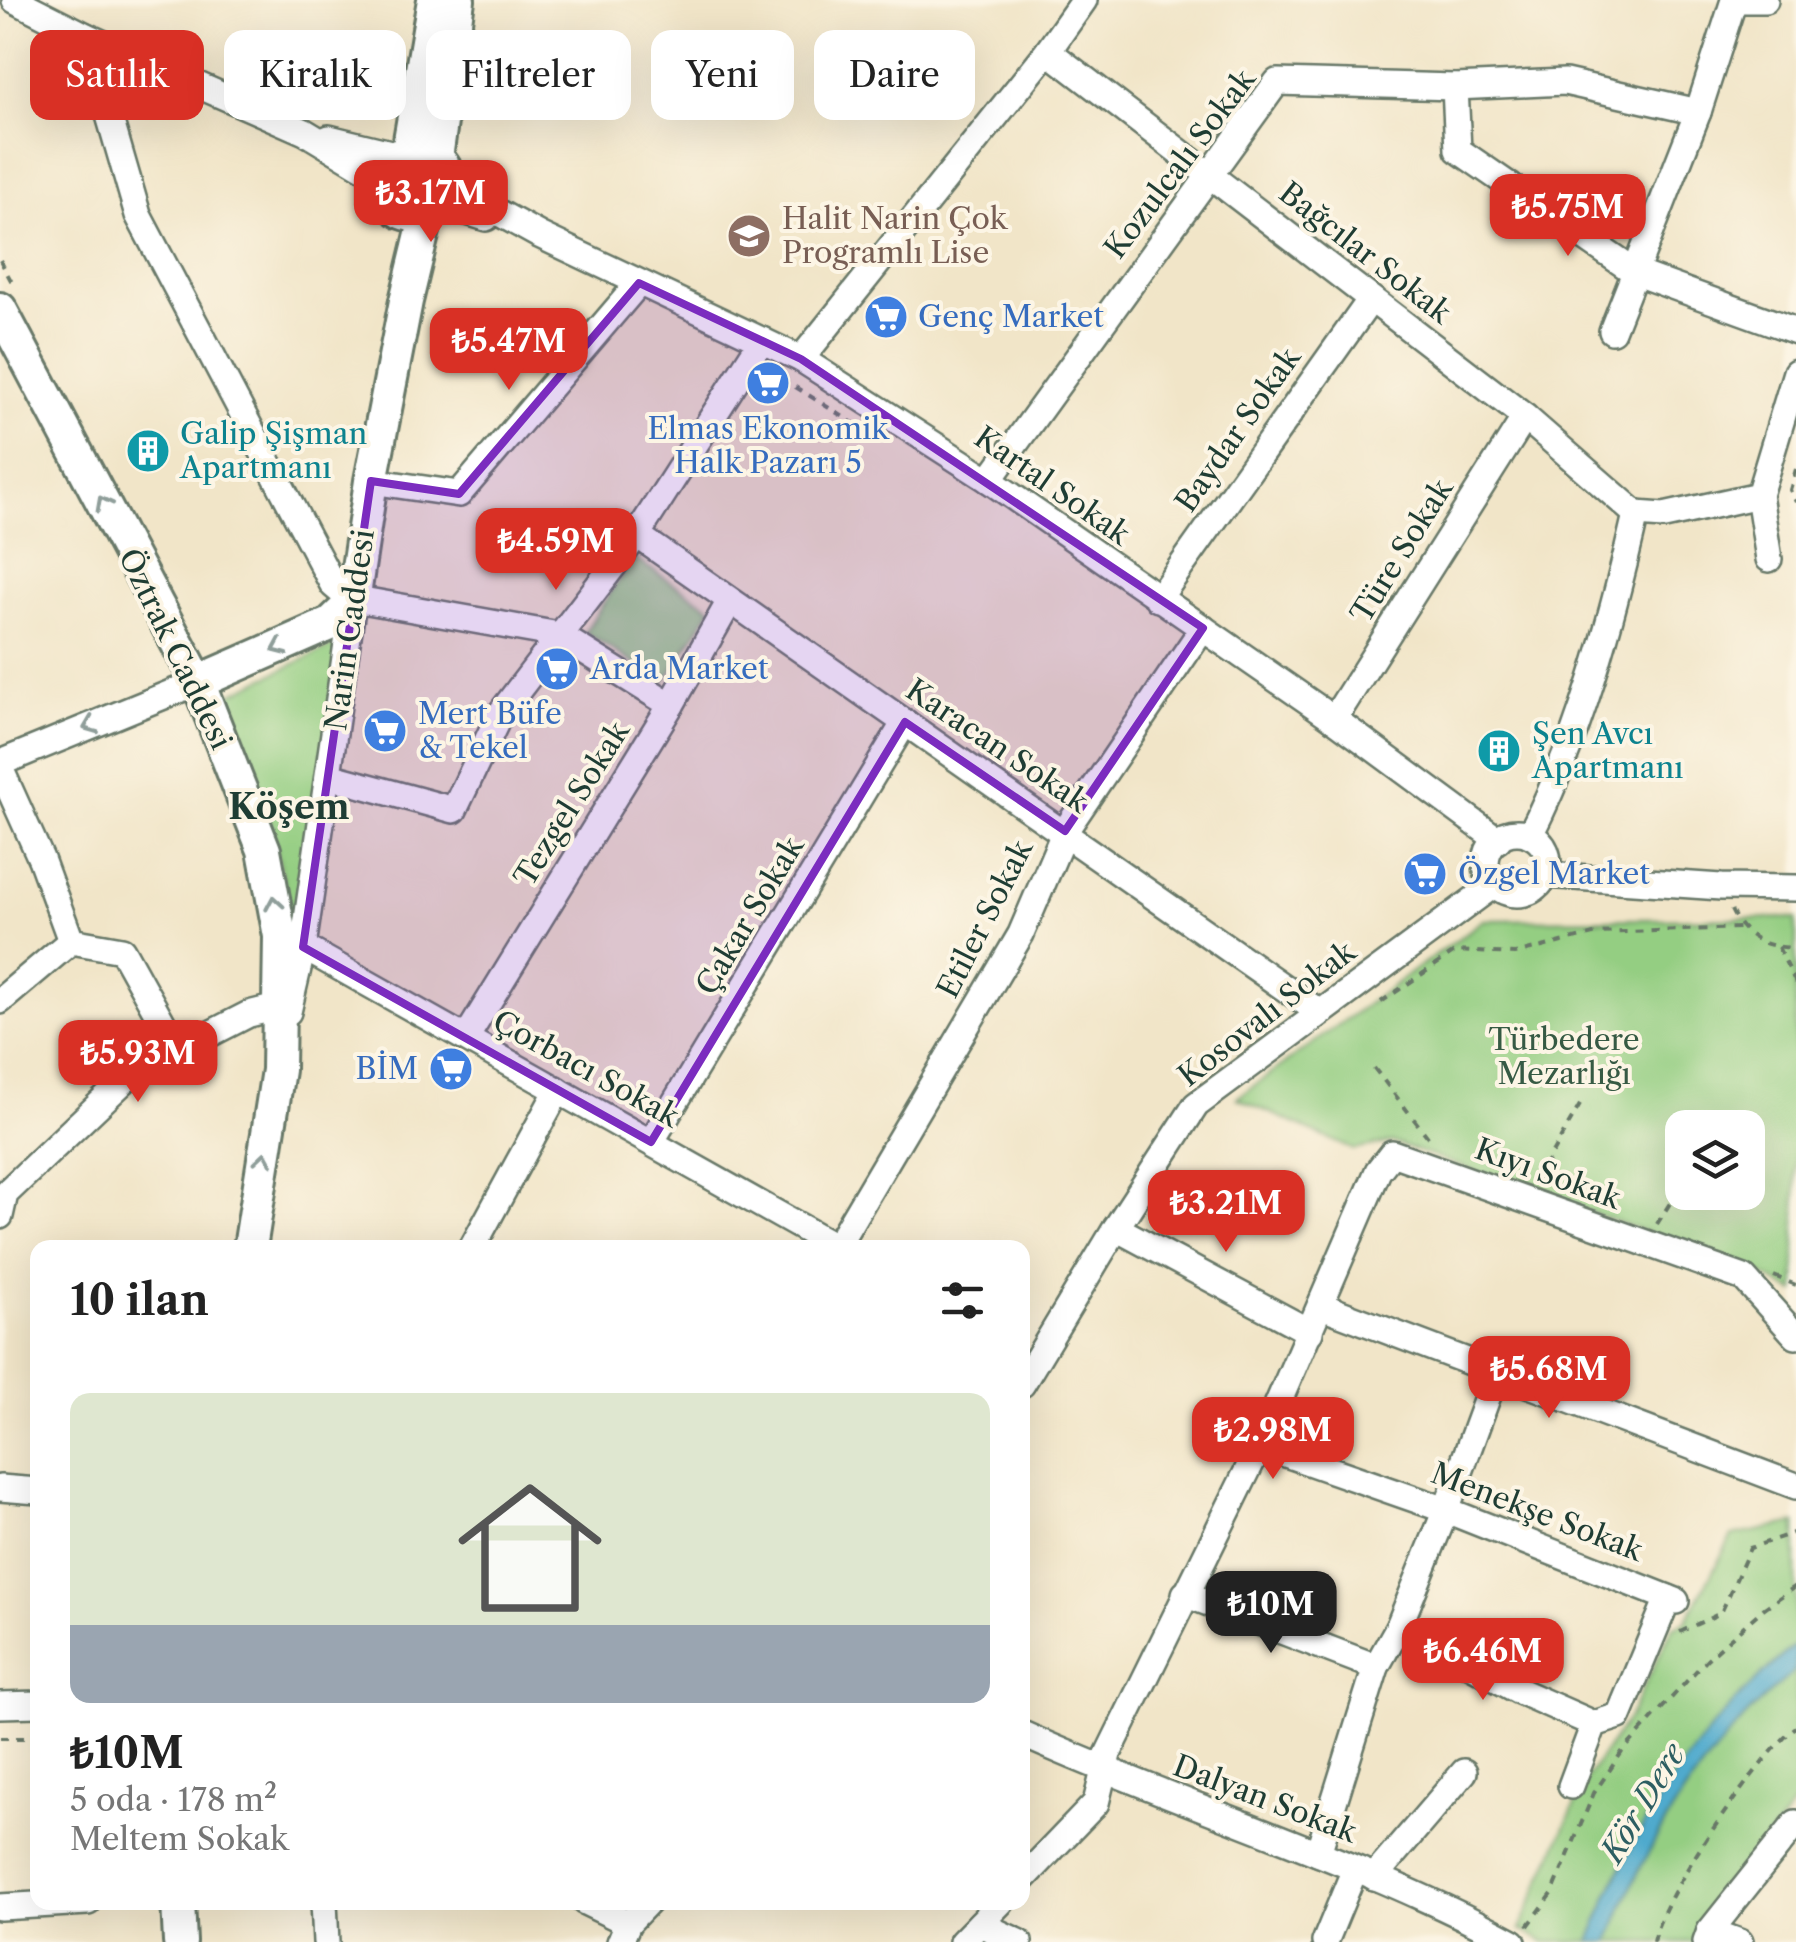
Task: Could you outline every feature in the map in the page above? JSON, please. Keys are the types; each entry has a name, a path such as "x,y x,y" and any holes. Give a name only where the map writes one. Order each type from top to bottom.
{"main road":[{"path":"411,189 434,0"},
{"path":"411,189 458,0"},
{"name":"Narin Caddesi","path":"353,602 371,481 406,301 411,189"},
{"name":"Öztrak Caddesi","path":"8,319 198,682 264,850 280,936 278,1070 251,1240"},
{"path":"198,682 330,624 353,602"},
{"path":"178,1910 180,1942"}],"street":[{"path":"801,359 1048,51 1084,0"},
{"path":"1612,332 1698,112 1735,0 1765,0"},
{"path":"24,5 74,30"},
{"name":"Bağcılar Sokak","path":"1048,51 1525,417 1636,514"},
{"name":"Kozulcalı Sokak","path":"989,480 1278,82 1455,86 1565,82 1698,112"},
{"path":"1455,86 1458,150 1636,273 1796,332"},
{"name":"Kartal Sokak","path":"204,88 305,132 411,189 539,235 639,284 756,349 801,359 989,480 1204,628 1498,840"},
{"path":"110,120 138,215 333,586 353,602 368,600 559,635 671,705"},
{"path":"371,481 459,494 639,284"},
{"name":"Baydar Sokak","path":"1158,598 1371,298"},
{"path":"329,776 454,810 500,714 637,535 756,349"},
{"path":"1769,559 1758,495 1796,372"},
{"name":"Türe Sokak","path":"1334,719 1525,417"},
{"path":"1530,835 1554,788 1568,747 1622,576 1636,514 1664,516 1758,495"},
{"name":"Karacan Sokak","path":"637,535 1319,1012"},
{"name":"Tezgel Sokak","path":"466,1038 671,705 730,601"},
{"name":"Narin Caddesi","path":"318,841 353,602"},
{"name":"Etiler Sokak","path":"841,1240 1021,934 1065,831 1204,628"},
{"path":"72,941 0,766 198,682"},
{"name":"Çakar Sokak","path":"651,1142 905,722"},
{"path":"1504,835 1530,835 1538,839 1548,854 1546,875 1539,886 1522,894 1505,892 1495,884 1486,864 1490,846 1504,835"},
{"name":"Öztrak Caddesi","path":"278,1070 318,841"},
{"path":"1546,875 1721,888 1796,888"},
{"name":"Kosovalı Sokak","path":"1030,1355 1196,1106 1495,884"},
{"path":"0,1001 72,941"},
{"path":"72,941 122,950 177,1049"},
{"name":"Çorbacı Sokak","path":"302,946 825,1240"},
{"path":"0,1216 4,1194 130,1075 249,1014 278,1007"},
{"path":"476,1240 558,1090"},
{"name":"Kıyı Sokak","path":"1322,1306 1378,1171 1392,1153 1744,1278 1796,1336"},
{"path":"1116,1228 1310,1332"},
{"path":"1030,1872 1096,1804 1108,1754 1260,1446 1322,1306 1796,1486"},
{"path":"1318,1853 1376,1667 1398,1626 1446,1510 1496,1371"},
{"name":"Menekşe Sokak","path":"1260,1446 1446,1510 1672,1599 1619,1716 1594,1724"},
{"path":"0,1488 30,1490"},
{"path":"1186,1594 1376,1667"},
{"path":"1398,1626 1520,1691 1594,1724 1571,1786"},
{"path":"0,1705 30,1704"},
{"name":"Dalyan Sokak","path":"1030,1738 1517,1938"},
{"path":"1325,1942 1365,1873 1464,1772"},
{"path":"1740,1942 1708,1937 1795,1825"},
{"path":"0,1907 30,1905"},
{"path":"324,1910 326,1942"},
{"path":"595,1910 624,1933 642,1910"},
{"path":"971,1933 993,1910"},
{"path":"971,1933 1016,1941"}],"path":[{"path":"0,260 8,319"},
{"path":"756,349 899,451"},
{"path":"1796,469 1790,490 1796,502"},
{"path":"1721,888 1741,928 1758,942 1796,948"},
{"path":"1381,1002 1456,951 1515,954 1598,934 1741,928"},
{"path":"1778,947 1796,983"},
{"path":"1374,1068 1434,1150"},
{"path":"1533,1185 1581,1104"},
{"path":"1654,1228 1665,1210"},
{"path":"1670,1636 1721,1613 1750,1548 1796,1532"},
{"path":"1517,1938 1552,1894 1594,1793 1622,1752 1708,1659 1763,1609 1796,1586"},
{"path":"1653,1942 1667,1905 1720,1822 1776,1744 1796,1727"},
{"path":"0,1738 30,1738"}],"highlighted area":[{"path":"639,283 801,359 1203,628 1065,831 905,722 651,1142 303,947 371,481 459,494"}],"green space":[{"path":"633,558 712,608 664,683 585,632"},
{"path":"341,642 302,909 290,910 264,795 222,698"},
{"name":"Türbedere Mezarlığı","path":"1796,918 1795,1292 1751,1269 1392,1142 1354,1150 1237,1098 1484,920"},
{"path":"1796,1523 1796,1644 1729,1709 1673,1779 1627,1856 1590,1942 1546,1942 1520,1929 1587,1777 1629,1717 1673,1627 1686,1621 1732,1536"},
{"path":"1796,1670 1796,1801 1693,1942 1609,1942 1642,1865 1684,1793 1736,1727"}],"water":[{"path":"1796,1644 1796,1670 1736,1727 1684,1793 1642,1865 1609,1942 1590,1942 1627,1856 1673,1779 1729,1709"}],"place":[{"name":"Halit Narin Çok Programlı Lise","path":"749,236"},
{"name":"Genç Market","path":"886,317"},
{"name":"Elmas Ekonomik Halk Pazarı 5","path":"768,383"},
{"name":"Galip Şişman Apartmanı","path":"148,451"},
{"name":"Arda Market","path":"557,669"},
{"name":"Mert Büfe & Tekel","path":"385,731"},
{"name":"Şen Avcı Apartmanı","path":"1499,751"},
{"name":"Özgel Market","path":"1425,874"},
{"name":"BİM","path":"451,1069"}],"district":[{"name":"Köşem","path":"289,807"}],"water label":[{"name":"Kör Dere","path":"1643,1803"}]}
